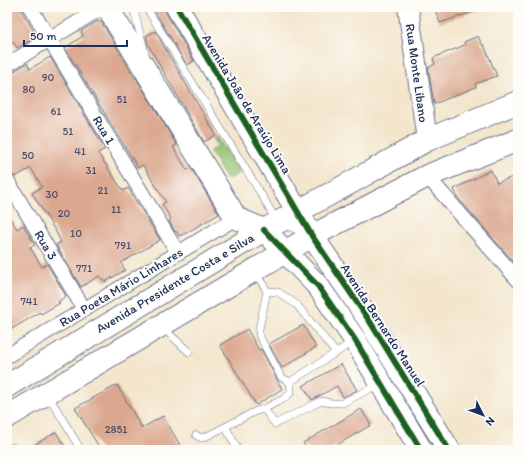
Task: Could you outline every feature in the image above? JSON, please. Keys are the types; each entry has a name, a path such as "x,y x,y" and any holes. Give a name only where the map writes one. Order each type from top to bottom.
{"main road":[{"path":"107,7 236,218 270,226 286,252 318,286 355,340 421,450"},
{"name":"Avenida João de Araújo Lima","path":"177,7 298,211"},
{"name":"Avenida Presidente Costa e Silva","path":"7,386 270,226 427,140 518,102"},
{"path":"7,417 312,236 427,176 518,140"},
{"name":"Avenida Bernardo Manuel","path":"298,211 312,236 370,320 450,450"}],"street":[{"name":"Rua 1","path":"30,7 178,253"},
{"path":"7,65 103,7"},
{"name":"Rua Monte Líbano","path":"408,7 427,140"},
{"path":"427,176 518,280"},
{"name":"Rua 3","path":"7,180 84,309"},
{"name":"Rua Poeta Mário Linhares","path":"7,356 236,218"}],"lane":[{"path":"133,7 153,83"},
{"path":"146,7 264,199 270,226 312,236"},
{"path":"254,271 266,291 259,335 281,377 290,382"},
{"path":"266,291 278,292 297,305 336,353"},
{"path":"161,326 189,352"},
{"path":"290,382 355,340"},
{"path":"196,435 201,438 205,437 285,398 291,392 290,382"},
{"path":"264,409 276,424 322,401 342,403 382,384"},
{"path":"46,393 81,450"},
{"path":"226,428 238,450"},
{"path":"7,449 12,448 19,450"}],"green space":[{"path":"216,135 240,172 227,180 210,151 218,146 213,137"}],"building":[{"path":"7,7 19,7 33,30 31,40 17,48 13,42 7,45"},
{"path":"152,7 164,7 194,61 187,65"},
{"path":"434,7 481,7 481,9 440,23"},
{"path":"98,21 102,23 177,145 173,147 187,170 191,168 219,214 179,236 169,221 171,219 162,204 166,202 143,165 138,168 65,48 83,36 81,31"},
{"path":"155,31 216,135 204,142 148,45 146,36"},
{"path":"478,36 482,45 484,45 497,76 475,84 476,87 434,104 428,68 435,64 433,58 465,45 464,42"},
{"path":"50,57 105,149 98,153 123,191 128,188 160,240 121,263 125,270 105,282 99,276 81,287 56,245 61,242 56,232 32,193 42,187 31,168 15,177 11,173 7,172 7,76 27,63 30,69"},
{"path":"491,170 497,183 518,175 518,267 458,198 454,189"},
{"path":"7,213 17,229 23,225 35,245 30,247 42,267 47,264 66,296 58,302 60,303 41,314 40,312 7,332"},
{"path":"303,325 316,347 282,368 269,344"},
{"path":"247,329 259,350 261,349 282,389 256,405 220,345"},
{"path":"341,364 357,390 343,397 337,386 312,400 303,386"},
{"path":"117,385 142,428 163,416 183,450 101,450 75,408"},
{"path":"361,409 371,425 328,450 308,450 303,443"},
{"path":"56,432 67,450 26,450"}],"cycle path":[{"path":"177,7 312,236 369,320 449,450"},
{"path":"264,230 318,286 355,340 421,450"}]}
